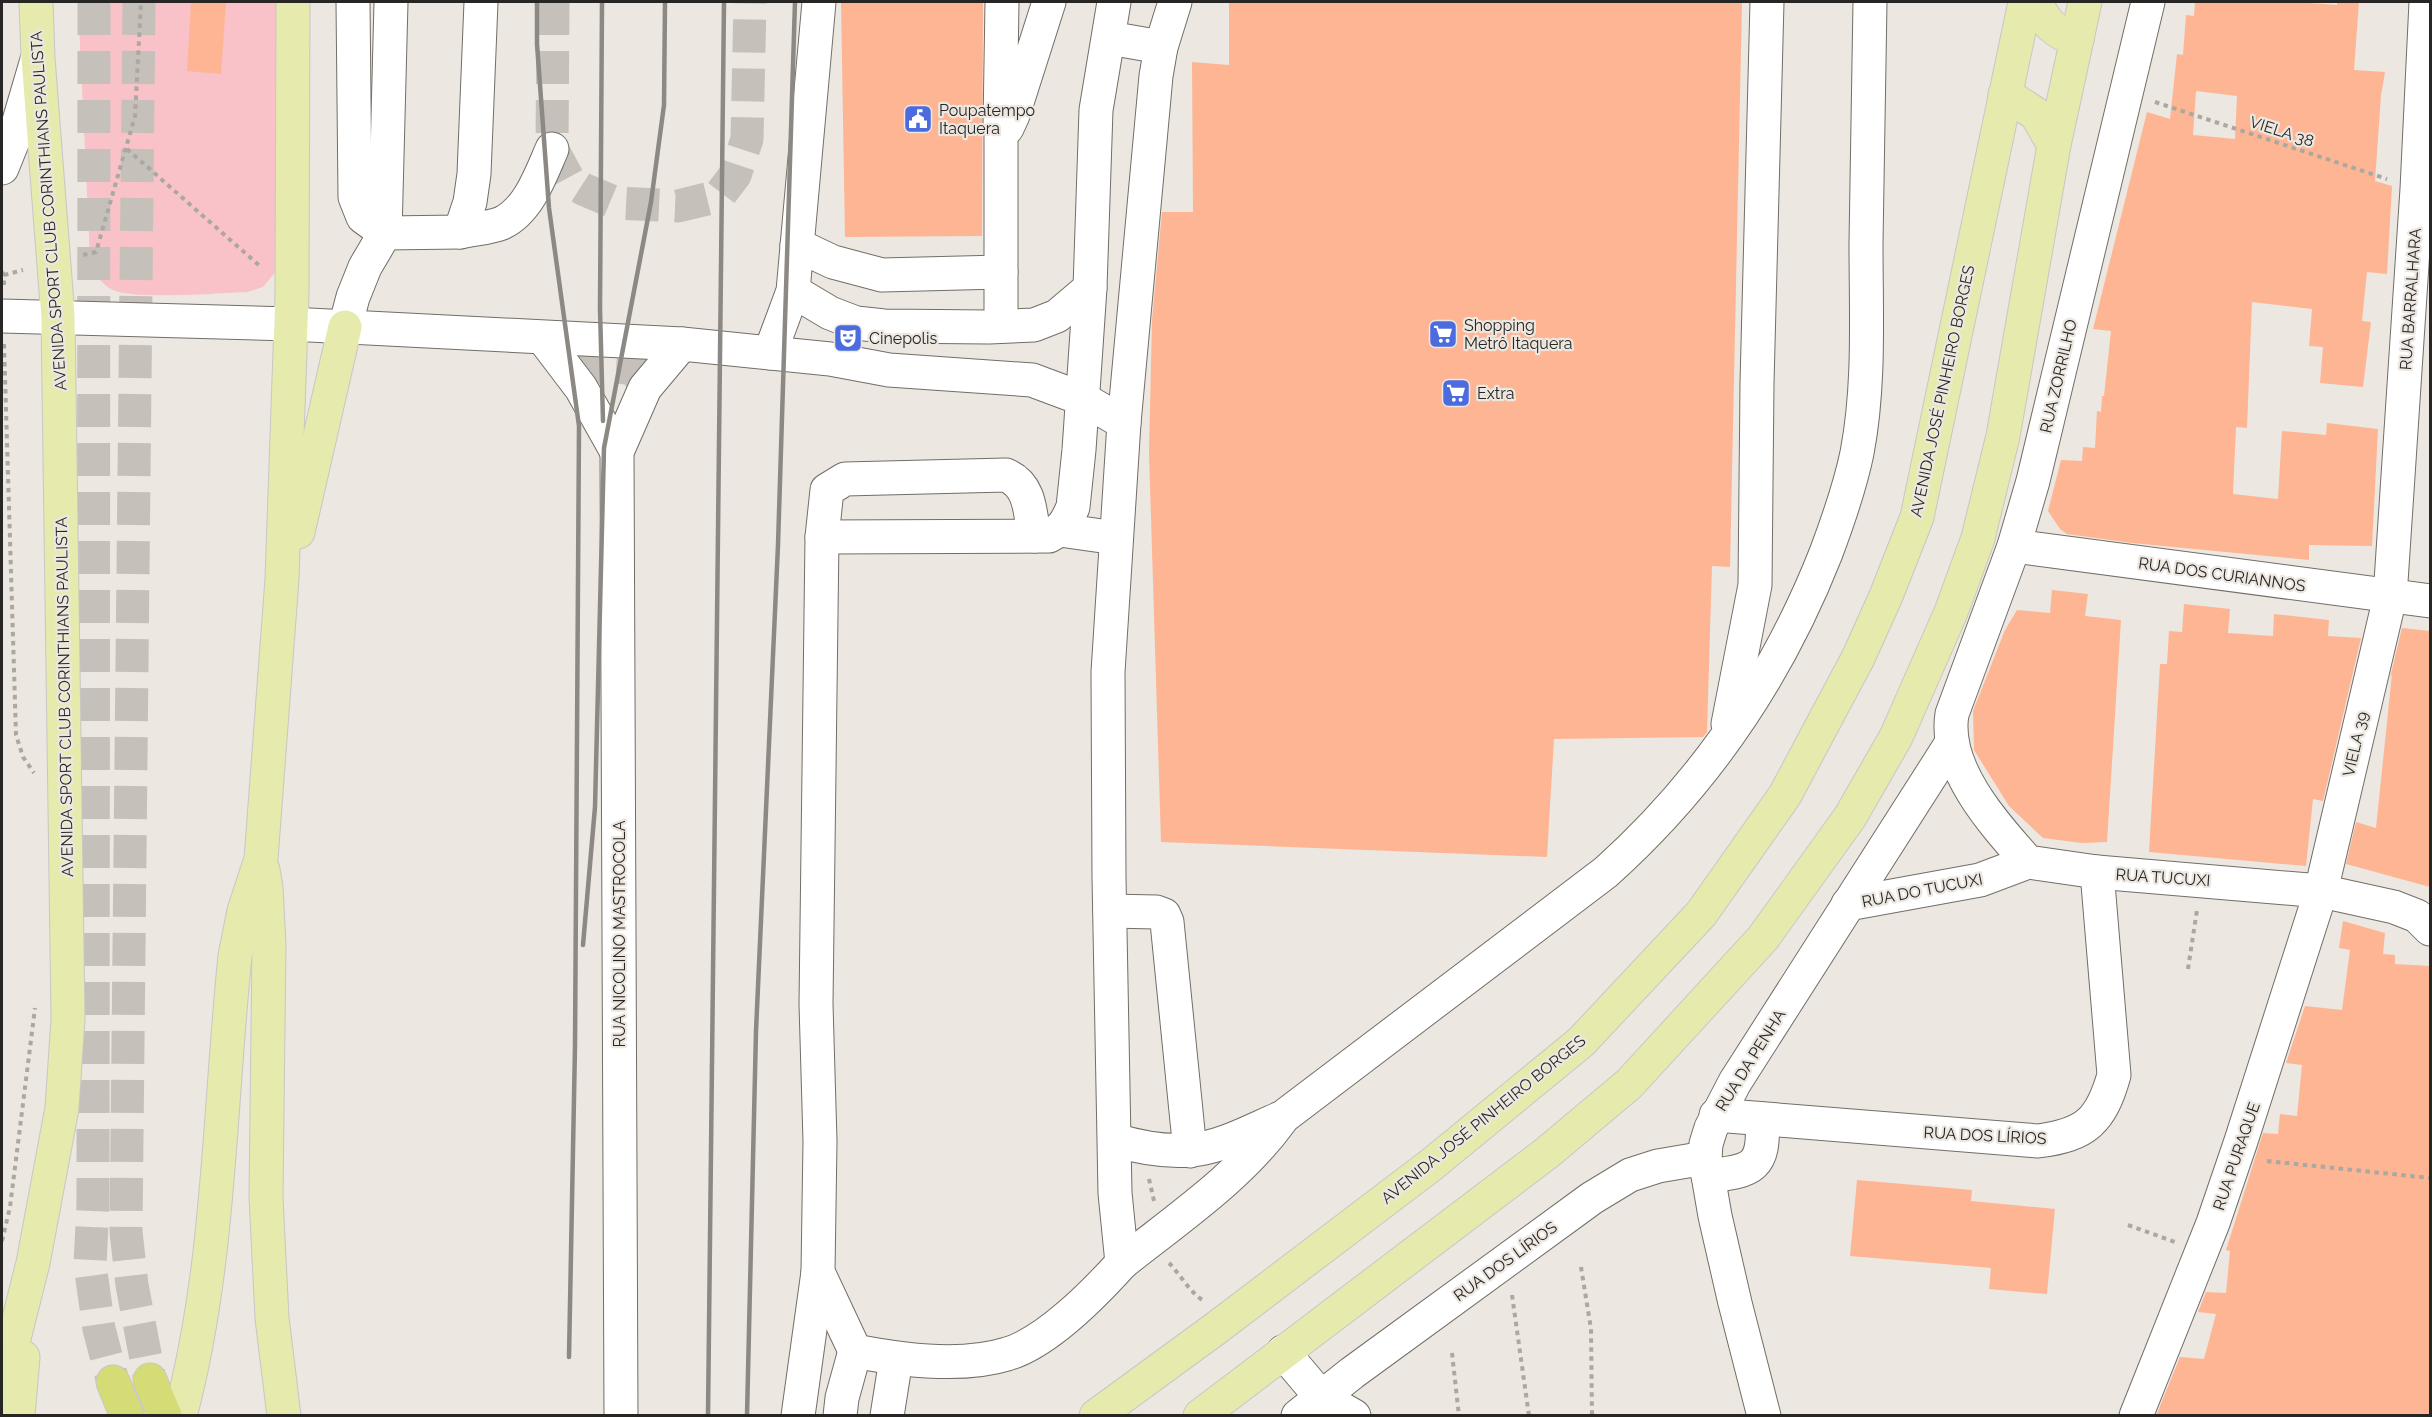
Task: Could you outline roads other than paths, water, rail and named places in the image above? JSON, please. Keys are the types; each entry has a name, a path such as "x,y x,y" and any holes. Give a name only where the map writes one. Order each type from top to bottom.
{"highway":[{"path":"150,1380 165,1416"},
{"path":"113,1382 127,1416"}],"main road":[{"name":"AVENIDA SPORT CLUB CORINTHIANS PAULISTA","path":"2,1386 33,1263 62,1108 68,1019 58,317 38,58 36,2"},
{"path":"180,1416 194,1362 211,1258 235,956 244,911 261,859 282,579 291,309 293,2"},
{"name":"AVENIDA JOSÉ PINHEIRO BORGES","path":"1096,1416 1431,1165 1581,1042 1701,914 1785,795 1858,658 1886,596 1917,517 2025,2"},
{"path":"2036,2 2045,21 2060,33 2077,39"},
{"path":"1200,1416 1548,1152 1629,1084 1763,938 1850,817 1896,737 1951,612 1978,538 2003,436 2054,145 2085,2"},
{"path":"2005,94 2036,114 2054,145"},
{"path":"282,579 300,526 345,327"},
{"path":"261,859 266,887 269,945 266,1197 272,1318 284,1416"},
{"path":"18,1416 33,1263"}],"street":[{"path":"353,2 355,197 363,218 385,232 460,232 502,222 518,210 533,190 552,149"},
{"path":"345,327 353,297 365,267 385,232 390,2"},
{"path":"460,232 470,202 474,174 481,2"},
{"path":"770,353 793,291 819,2"},
{"path":"1001,326 1002,2"},
{"path":"1001,127 1007,128 1013,115 1049,2"},
{"path":"1047,533 1073,507 1090,288 1096,110 1114,2"},
{"path":"1122,1263 1115,1193 1108,672 1124,423 1156,76 1161,47 1174,2"},
{"path":"1726,738 1755,585 1757,383 1767,2"},
{"path":"1115,1140 1134,1146 1190,1150 1224,1142 1283,1117 1606,872 1636,845 1683,792 1747,709 1778,657 1813,585 1837,523 1857,451 1864,390 1867,319 1870,2"},
{"name":"RUA ZORRILHO","path":"1951,744 1950,729 1957,697 2014,546 2036,469 2148,2"},
{"name":"RUA BARRALHARA","path":"2390,597 2417,189 2426,2"},
{"path":"1108,38 1161,47"},
{"path":"2,168 14,138 38,58"},
{"path":"797,245 833,262 882,275 1001,272"},
{"path":"793,291 830,313 856,323 884,326 1001,326 1034,324 1057,316 1090,288"},
{"path":"2,316 58,317 291,309 345,327 682,344 830,359 889,370 1032,381 1083,399 1124,423"},
{"name":"RUA NICOLINO MASTROCOLA","path":"543,338 581,388 616,452"},
{"name":"RUA NICOLINO MASTROCOLA","path":"621,1416 616,452 645,388 682,344"},
{"path":"798,1416 818,1272 820,1142 816,1004 822,537 826,490 844,479 1006,475 1017,480 1026,491 1047,533"},
{"path":"822,537 1047,533 1116,538"},
{"name":"RUA DOS CURIANNOS","path":"2014,546 2430,601"},
{"name":"VIELA 39","path":"2321,891 2390,597"},
{"path":"1951,744 1961,771 1990,816 2028,862"},
{"name":"RUA DA PENHA","path":"1764,1416 1735,1303 1706,1167 1706,1144 1716,1115 1951,744"},
{"name":"RUA TUCUXI","path":"2028,862 2097,872 2201,879 2321,891 2394,907 2418,916 2430,929"},
{"name":"RUA DO TUCUXI","path":"1848,904 1980,880 2028,862"},
{"name":"RUA DOS LÍRIOS","path":"1716,1115 2038,1142 2061,1138 2092,1120 2106,1102 2114,1075 2097,872"},
{"name":"RUA PURAQUE","path":"2136,1416 2236,1157 2321,891"},
{"path":"1110,911 1156,912 1164,915 1167,922 1190,1150"},
{"path":"855,1351 896,1359 961,1361 1007,1354 1042,1337 1099,1289 1122,1263 1241,1166 1263,1145 1283,1117"},
{"name":"RUA DOS LÍRIOS","path":"1310,1406 1592,1198 1630,1175 1658,1166 1706,1167 1736,1172 1752,1166 1757,1161 1764,1140 1762,1119"},
{"path":"818,1272 855,1351 842,1398 840,1416"},
{"path":"1283,1352 1310,1406 1354,1416"},
{"path":"887,1416 896,1359"}],"tunnel":[{"path":"94,2 93,1204 90,1265 99,1329 113,1382"},
{"path":"139,2 126,1232 132,1285 150,1380"},
{"path":"553,2 552,149 569,180 583,189 616,203 678,206 719,196 735,175 747,139 750,2"},
{"path":"581,388 585,372 597,367 632,369 640,377 645,388"}],"railway":[{"path":"537,2 537,44 549,208 579,426 575,1046 569,1357"},
{"path":"602,2 600,309 603,421"},
{"path":"583,945 595,807 604,448 651,202 664,105 665,2"},
{"path":"708,1416 724,2"},
{"path":"747,1416 756,1031 778,545 795,2"}],"place":[{"name":"Poupatempo Itaquera","path":"918,119"},
{"name":"Shopping Metrô Itaquera","path":"1443,334"},
{"name":"Cinepolis","path":"848,338"},
{"name":"Extra","path":"1456,393"}]}
